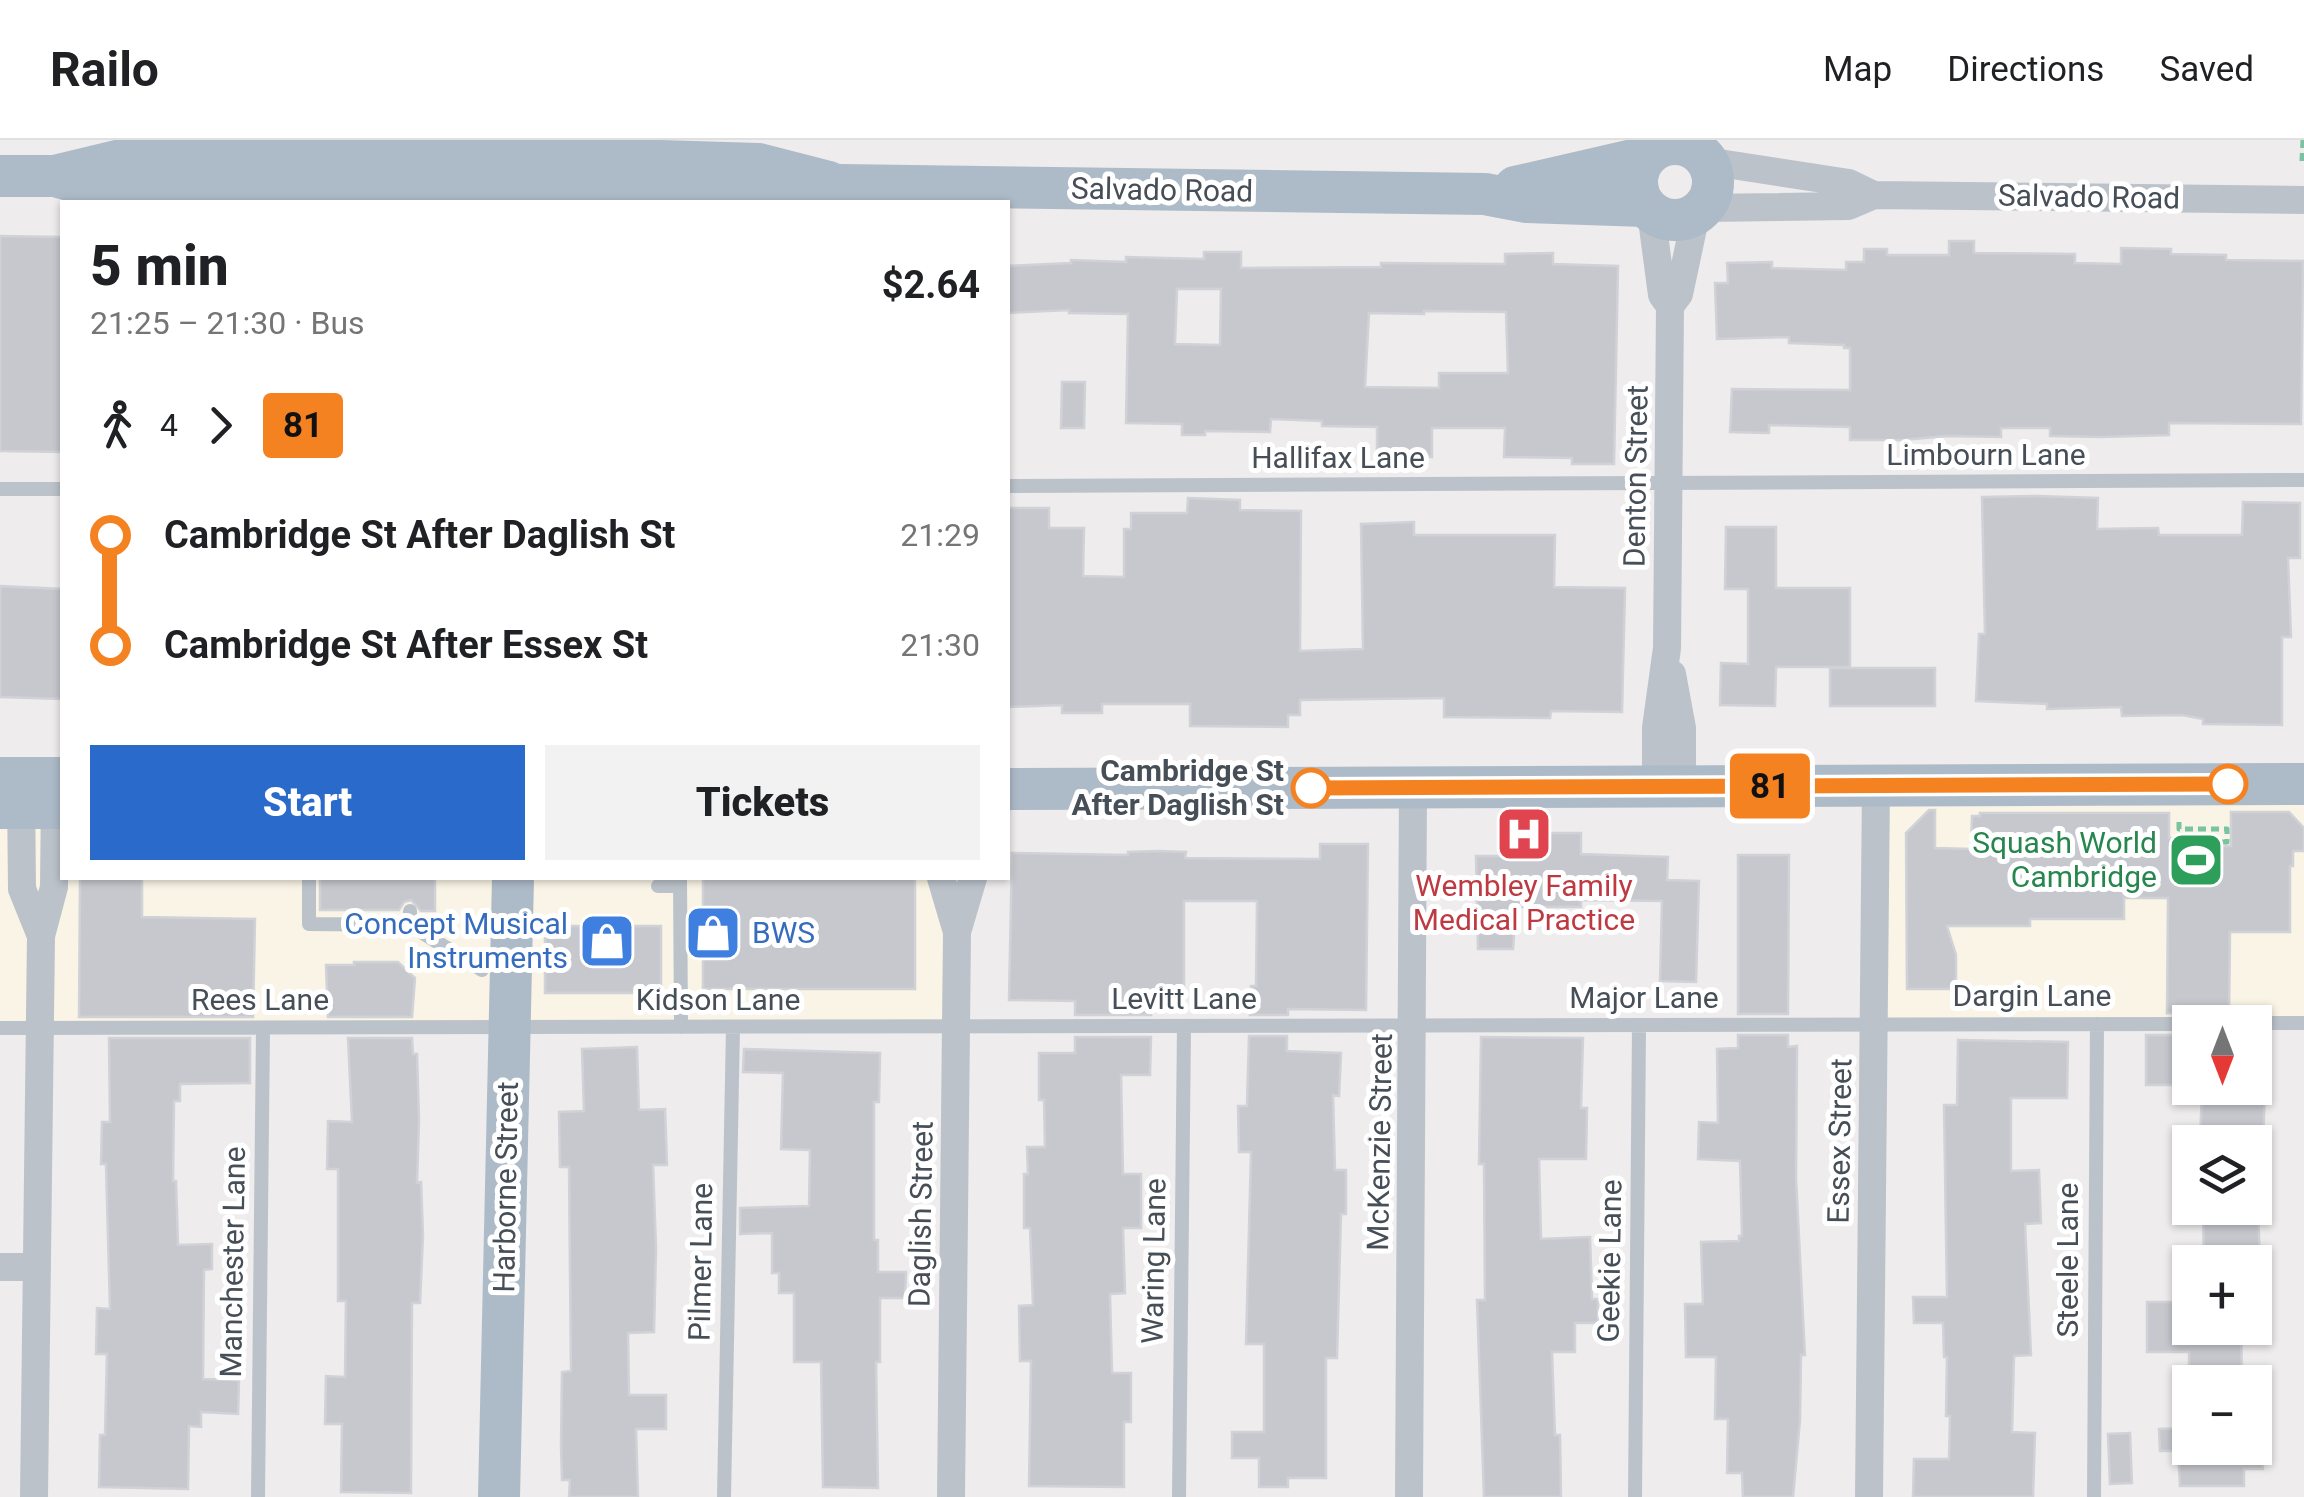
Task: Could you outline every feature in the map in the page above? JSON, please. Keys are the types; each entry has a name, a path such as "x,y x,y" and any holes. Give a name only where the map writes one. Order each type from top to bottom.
{"main road":[{"name":"Salvado Road","path":"1485,194 1676,150"},
{"path":"1676,150 1710,170 1712,190 1700,211 1687,218 1668,220 1648,209 1637,181 1676,150"},
{"name":"Salvado Road","path":"0,176 55,176 121,160 562,158 759,164 840,185"},
{"name":"Salvado Road","path":"55,176 120,194 757,200 840,185 1485,194 1527,202 1648,209"},
{"path":"1010,789 2304,784"},
{"name":"Harborne Street","path":"483,880 482,970 495,1028 499,1497"},
{"name":"Harborne Street","path":"475,1497 495,1028 513,880"}],"street":[{"name":"Salvado Road","path":"1676,150 1849,183 1874,195"},
{"name":"Salvado Road","path":"1700,211 1848,206 1874,195 2304,200"},
{"name":"Denton Street","path":"1648,209 1662,294 1670,306 1667,648 1656,728 1669,786"},
{"name":"Denton Street","path":"1670,306 1679,294 1685,252 1700,211"},
{"name":"Essex Street","path":"1869,1497 1876,786"},
{"name":"McKenzie Street","path":"1409,1497 1413,787"},
{"path":"34,1497 41,936 54,887 35,793"},
{"name":"Daglish Street","path":"942,880 956,932"},
{"name":"Daglish Street","path":"950,1497 956,932 971,880"},
{"path":"0,1267 37,1267"}],"lane":[{"name":"Limbourn Lane","path":"1668,484 2304,480"},
{"name":"Hallifax Lane","path":"1010,486 1668,484"},
{"path":"0,489 60,489"},
{"path":"310,880 309,924 410,918 482,970"},
{"path":"658,886 680,882 681,1028"},
{"path":"2272,1024 2304,1023"},
{"name":"Steele Lane","path":"2094,1497 2097,1024"},
{"name":"Dargin Lane","path":"1874,1025 2172,1024"},
{"name":"Geekie Lane","path":"1635,1497 1640,1025"},
{"name":"Major Lane","path":"1414,1026 1874,1025"},
{"name":"Waring Lane","path":"1179,1497 1184,1026"},
{"name":"Levitt Lane","path":"955,1027 1414,1026"},
{"name":"Kidson Lane","path":"495,1028 955,1027"},
{"name":"Rees Lane","path":"0,1028 495,1028"},
{"name":"Manchester Lane","path":"258,1497 262,1028"},
{"name":"Pilmer Lane","path":"724,1497 732,1028"}],"path":[{"path":"2302,140 2302,161"},
{"path":"2179,822 2179,829 2227,829 2227,842 2188,842"}],"shaded area":[{"path":"2304,789 2304,1023 2272,1023 2272,1005 2172,1005 2172,1024 1874,1025 1883,791"},
{"path":"0,793 60,793 60,880 956,880 955,1027 0,1028"}],"building":[{"path":"0,236 60,237 60,452 0,451"},
{"path":"1949,241 1974,241 1974,253 2075,254 2075,263 2121,264 2121,248 2226,255 2226,260 2303,261 2301,424 2169,423 2169,435 2101,437 2050,436 2050,428 2001,428 2001,437 1903,440 1850,440 1850,427 1769,425 1769,433 1730,432 1732,389 1850,390 1850,348 1789,343 1789,337 1717,339 1715,283 1728,283 1727,263 1772,262 1772,268 1846,270 1846,262 1864,262 1864,249 1887,249 1887,255 1949,255"},
{"path":"1204,252 1241,252 1241,268 1381,267 1381,263 1505,264 1505,254 1553,253 1553,264 1618,266 1614,464 1572,464 1572,458 1504,457 1505,428 1432,428 1432,457 1377,456 1377,427 1322,426 1322,421 1271,419 1270,432 1205,431 1205,435 1182,435 1182,424 1126,423 1128,314 1069,310 1010,313 1010,266 1071,260 1126,262 1126,257 1204,259","holes":["1177,289 1221,289 1220,345 1175,344","1506,312 1508,373 1439,373 1439,388 1365,387 1369,313"]},
{"path":"1062,382 1085,382 1084,428 1061,428"},
{"path":"1982,497 2098,498 2097,529 2158,528 2159,535 2242,535 2243,502 2300,503 2300,558 2288,558 2291,637 2282,637 2282,725 2203,724 2203,719 2182,715 2122,716 2121,707 2047,709 2047,704 1976,701 1979,634 1985,634"},
{"path":"1188,498 1240,500 1240,510 1301,511 1300,651 1363,649 1361,524 1414,522 1414,535 1555,535 1554,587 1625,588 1622,712 1551,711 1550,718 1444,717 1444,698 1300,700 1300,715 1288,715 1288,727 1190,726 1190,704 1102,704 1102,713 1062,713 1062,705 1010,707 1010,508 1049,508 1049,528 1084,528 1083,576 1124,577 1124,529 1131,529 1131,513 1187,513"},
{"path":"1726,527 1776,527 1776,588 1850,588 1850,667 1776,667 1775,706 1720,705 1721,663 1748,664 1748,589 1725,589"},
{"path":"0,586 60,589 60,699 0,697"},
{"path":"1830,668 1935,668 1935,706 1830,706"},
{"path":"1929,810 1935,810 1935,848 1971,849 1972,816 1980,813 2169,813 2169,838 2189,838 2189,846 2231,846 2231,812 2289,812 2304,828 2304,851 2293,851 2290,866 2290,932 2230,932 2229,1005 2172,1005 2172,1013 2167,1013 2168,898 2124,898 2124,919 2030,919 2030,926 1947,926 1956,955 1956,989 1907,989 1906,833"},
{"path":"1521,827 1544,827 1544,833 1581,833 1581,854 1668,857 1667,880 1699,881 1696,982 1660,981 1662,901 1581,900 1581,907 1516,907 1513,949 1478,949 1476,856 1521,856"},
{"path":"1320,844 1368,844 1366,1010 1288,1009 1288,1015 1250,1015 1251,986 1256,986 1257,901 1184,901 1184,1009 1151,1009 1151,1015 1075,1015 1075,1001 1009,1000 1012,853 1128,855 1159,851 1186,852 1185,858 1320,859"},
{"path":"1738,855 1789,855 1788,1014 1738,1014"},
{"path":"80,880 142,880 142,917 255,919 253,1017 79,1017"},
{"path":"320,880 435,880 435,911 421,911 411,900 399,910 320,910"},
{"path":"703,880 915,880 915,989 703,989"},
{"path":"545,926 661,926 661,993 545,993"},
{"path":"398,962 415,978 412,1017 328,1017 326,965"},
{"path":"1738,1035 1788,1035 1788,1047 1797,1046 1796,1179 1805,1355 1801,1355 1793,1497 1743,1497 1742,1473 1727,1473 1728,1419 1715,1419 1716,1357 1686,1357 1685,1304 1703,1304 1701,1242 1739,1241 1742,1236 1740,1161 1698,1159 1699,1122 1718,1123 1717,1049 1738,1048"},
{"path":"2146,1035 2172,1035 2172,1085 2146,1085"},
{"path":"1249,1036 1287,1036 1287,1051 1341,1053 1339,1096 1333,1095 1335,1170 1346,1170 1346,1214 1341,1214 1337,1358 1326,1358 1326,1478 1288,1478 1288,1487 1259,1487 1259,1458 1232,1458 1232,1432 1264,1432 1264,1344 1246,1344 1251,1152 1239,1152 1238,1106 1247,1106"},
{"path":"1075,1037 1151,1037 1150,1075 1121,1075 1123,1174 1141,1174 1141,1228 1123,1228 1125,1293 1110,1294 1112,1373 1131,1373 1131,1422 1124,1422 1124,1487 1029,1486 1031,1361 1020,1361 1019,1306 1033,1305 1030,1228 1024,1228 1024,1174 1028,1174 1027,1147 1045,1147 1039,1053 1075,1053"},
{"path":"1481,1037 1583,1038 1581,1108 1587,1108 1586,1159 1539,1159 1541,1239 1590,1237 1592,1299 1598,1299 1598,1323 1575,1323 1575,1352 1552,1352 1561,1497 1484,1497 1477,1300 1485,1300 1484,1164 1479,1164"},
{"path":"109,1038 250,1038 250,1083 180,1084 180,1101 174,1101 173,1181 178,1245 212,1244 212,1269 204,1270 203,1379 239,1380 238,1414 201,1412 201,1427 189,1426 188,1489 99,1487 107,1354 96,1354 97,1308 110,1309 106,1164 101,1164 102,1122 110,1122"},
{"path":"348,1038 412,1038 413,1054 417,1054 417,1183 421,1182 423,1235 420,1303 412,1303 411,1493 341,1492 342,1424 325,1424 326,1376 345,1377 346,1301 338,1301 338,1169 327,1169 328,1121 352,1122"},
{"path":"1958,1040 2068,1042 2067,1098 2011,1098 2011,1171 2039,1170 2041,1223 2025,1224 2031,1355 2014,1356 2012,1432 2035,1433 2033,1497 1913,1497 1914,1459 1949,1459 1943,1323 1914,1323 1913,1297 1947,1297 1944,1105 1957,1105"},
{"path":"637,1047 639,1110 665,1109 667,1165 653,1165 654,1332 628,1333 629,1395 666,1395 666,1429 636,1429 638,1497 569,1497 570,1480 562,1480 561,1446 562,1372 571,1371 569,1167 560,1167 559,1112 584,1111 582,1049"},
{"path":"744,1049 880,1053 879,1102 874,1102 874,1240 878,1240 878,1272 906,1272 905,1298 880,1298 880,1362 876,1362 878,1488 823,1487 821,1362 794,1362 794,1293 779,1293 779,1273 772,1273 772,1233 740,1234 740,1208 809,1206 810,1150 781,1149 783,1073 743,1072"},
{"path":"2201,1105 2264,1105 2264,1125 2201,1125"},
{"path":"2203,1225 2259,1225 2259,1245 2204,1245"},
{"path":"2147,1302 2172,1302 2172,1345 2241,1345 2242,1365 2189,1365 2189,1352 2147,1352"},
{"path":"2159,1429 2172,1429 2172,1451 2160,1451"},
{"path":"2130,1433 2132,1483 2110,1484 2108,1434"},
{"path":"2179,1465 2263,1465 2263,1469 2244,1469 2244,1486 2180,1486"}],"bus line":[{"name":"81","path":"1311,788 2228,784"}],"place":[{"name":"Cambridge St After Daglish St","path":"1311,788"},
{"name":"Wembley Family Medical Practice","path":"1524,834"},
{"name":"Squash World Cambridge","path":"2196,860"},
{"name":"BWS","path":"713,933"},
{"name":"Concept Musical Instruments","path":"607,941"}]}
